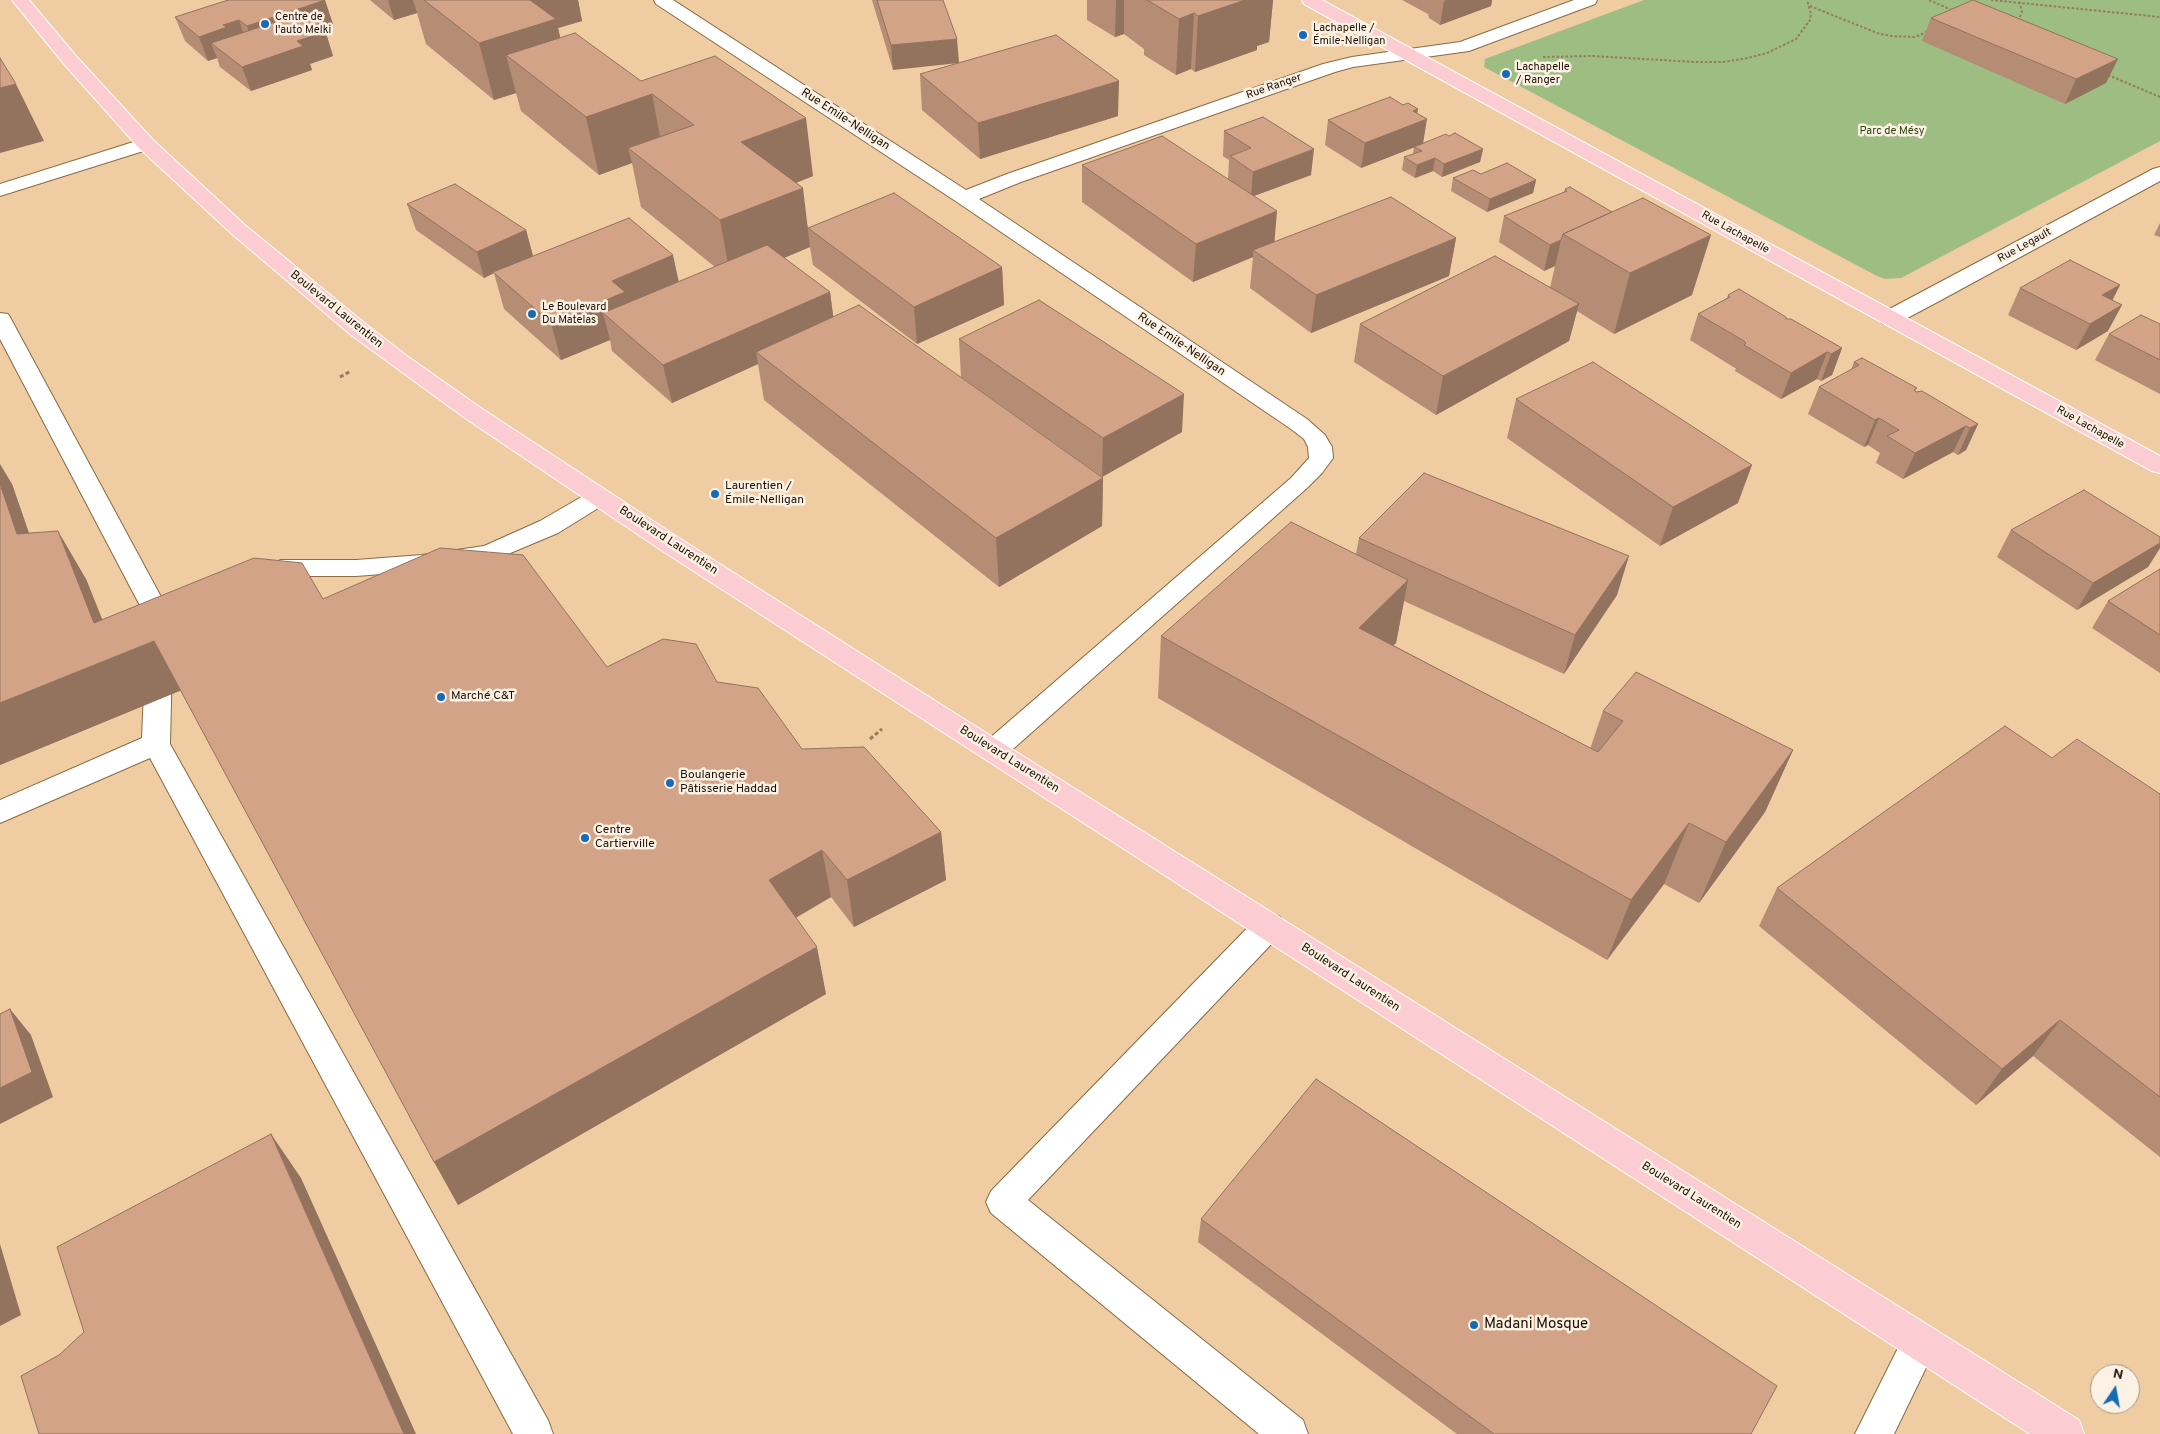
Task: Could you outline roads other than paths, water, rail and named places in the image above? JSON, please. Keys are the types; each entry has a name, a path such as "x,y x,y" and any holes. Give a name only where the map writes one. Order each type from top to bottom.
{"main road":[{"name":"Boulevard Laurentien","path":"20,0 75,66 146,144 239,230 392,356 473,413 599,497 927,709 2065,1434"},
{"name":"Rue Lachapelle","path":"1310,0 2160,466"}],"street":[{"name":"Rue Emile-Nelligan","path":"662,0 964,198 1299,424 1313,435 1320,447 1321,458 1299,483 994,750"},
{"name":"Rue Ranger","path":"964,198 1014,178 1329,68 1352,62 1463,47 1589,0"},
{"path":"0,190 146,144"},
{"name":"Rue Legault","path":"1890,318 1936,295 2160,173"},
{"path":"0,319 169,615 156,744 534,1434"},
{"path":"246,582 281,568 356,568 422,563 489,554 550,527 599,497"},
{"path":"0,812 156,744"},
{"path":"1269,926 1002,1202 1289,1434"},
{"path":"1874,1434 1920,1343"}],"place":[{"name":"Centre de l'auto Melki","path":"265,24"},
{"name":"Lachapelle / Émile-Nelligan","path":"1303,35"},
{"name":"Lachapelle / Ranger","path":"1506,74"},
{"name":"Le Boulevard Du Matelas","path":"532,314"},
{"name":"Laurentien / Émile-Nelligan","path":"715,494"},
{"name":"Marché C&T","path":"441,697"},
{"name":"Boulangerie Pâtisserie Haddad","path":"670,783"},
{"name":"Centre Cartierville","path":"585,838"},
{"name":"Madani Mosque","path":"1474,1325"}],"park label":[{"name":"Parc de Mésy","path":"1892,132"}]}
